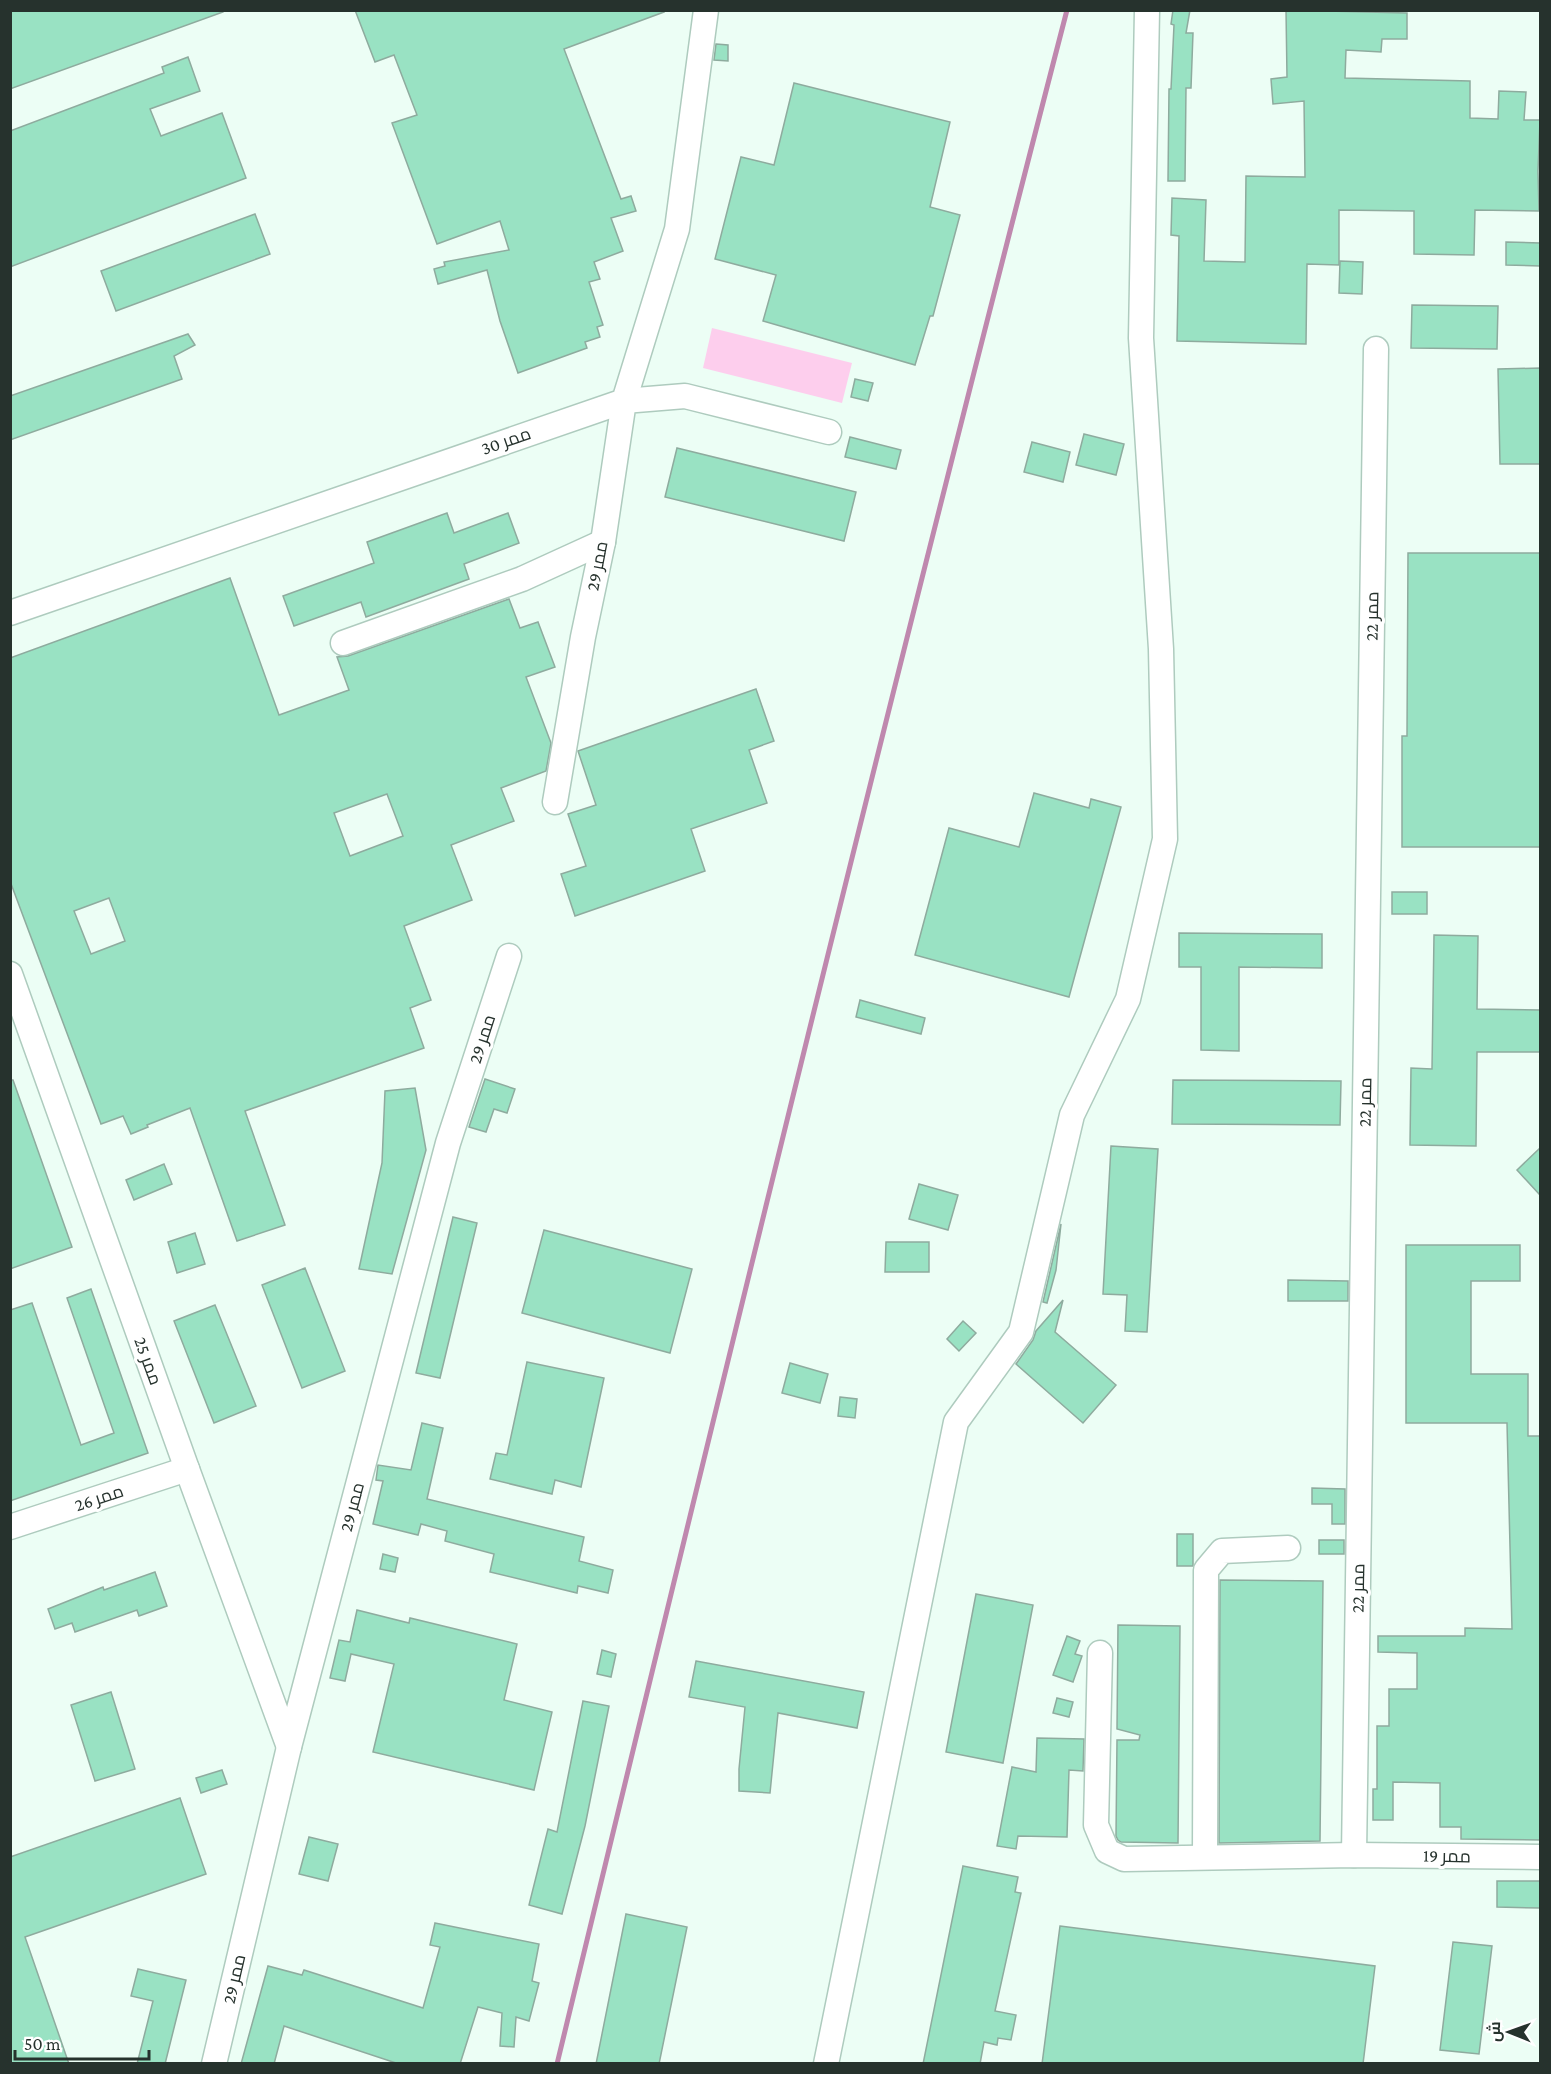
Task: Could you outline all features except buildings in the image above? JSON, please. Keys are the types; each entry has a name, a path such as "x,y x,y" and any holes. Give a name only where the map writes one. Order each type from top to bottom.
{"lane":[{"path":"624,401 677,229 706,10"},
{"path":"826,2064 956,1422 1021,1332 1072,1115 1128,999 1165,839 1161,649 1142,338 1147,10"},
{"name":"ممر 22","path":"1354,1855 1376,349"},
{"name":"ممر 30","path":"10,613 624,401 685,396 830,432"},
{"name":"ممر 29","path":"555,802 583,637 603,542 624,401"},
{"path":"343,643 522,579 603,542"},
{"name":"ممر 29","path":"214,2064 290,1747 448,1143 509,956"},
{"name":"ممر 25","path":"10,974 187,1469 290,1747"},
{"name":"ممر 26","path":"10,1527 187,1469"},
{"path":"1205,1857 1206,1570 1222,1551 1288,1548"},
{"name":"ممر 19","path":"1100,1653 1096,1825 1107,1851 1124,1859 1354,1855 1540,1857"}],"shaded area":[{"path":"712,328 852,363 842,403 703,368"}],"waterway":[{"path":"557,2064 808,1036 1067,10"}]}
